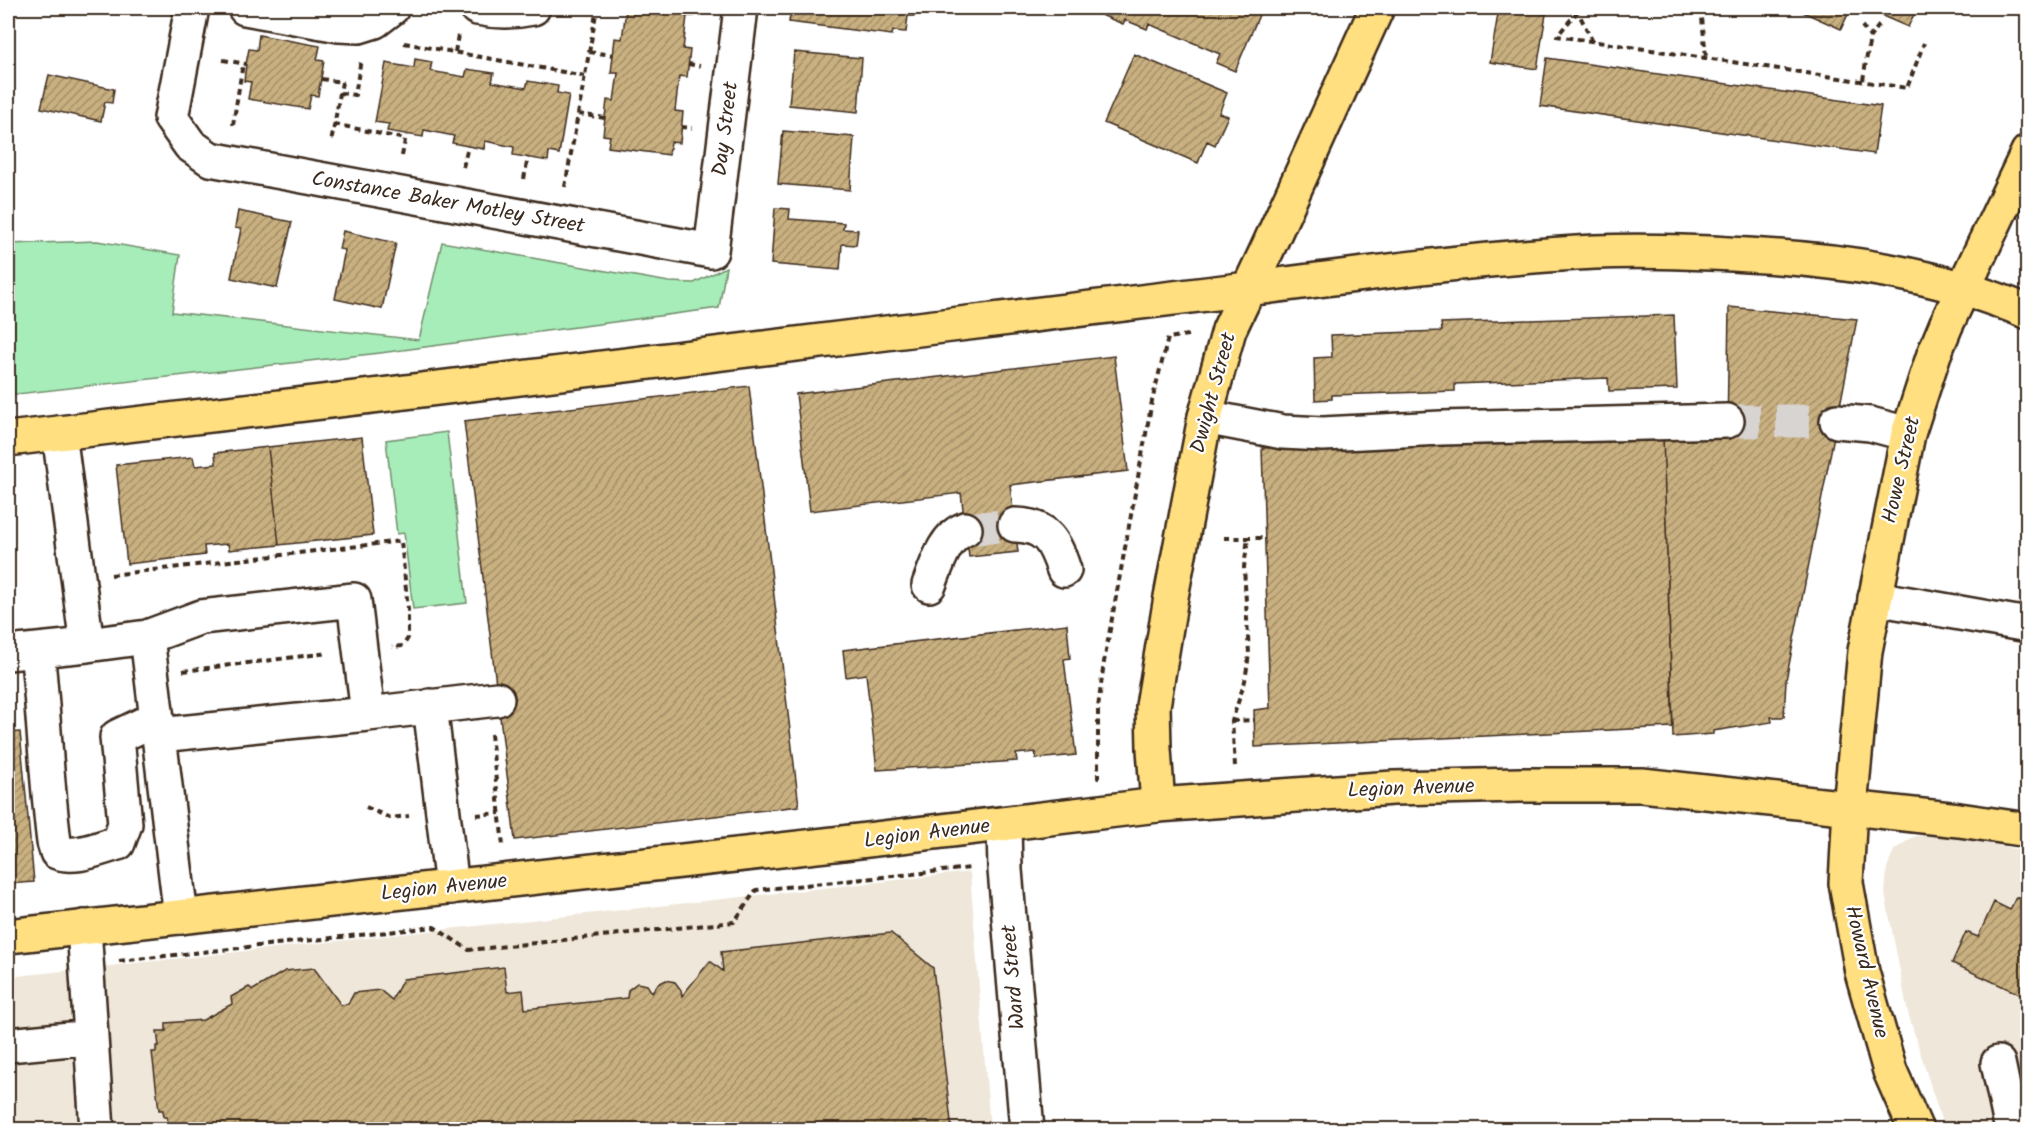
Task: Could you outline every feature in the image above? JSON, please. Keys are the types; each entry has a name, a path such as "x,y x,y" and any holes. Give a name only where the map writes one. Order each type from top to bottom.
{"main road":[{"name":"Dwight Street","path":"1158,805 1154,706 1171,597 1205,417 1229,330 1377,8"},
{"name":"Howe Street","path":"1850,807 1865,651 1908,434 1934,354 2028,152"},
{"path":"8,439 435,390 1511,258 1595,252 1674,251 1787,257 1870,266 1964,288 2028,312"},
{"name":"Legion Avenue","path":"8,936 1004,825 1158,805 1393,788 1520,784 1642,785 1850,807 2028,830"},
{"name":"Howard Avenue","path":"1850,807 1846,883 1862,972 1890,1071 1916,1130"}],"street":[{"name":"Constance Baker Motley Street","path":"192,8 171,118 190,145 210,159 711,251"},
{"path":"245,8 339,25 361,40 375,21 392,8"},
{"path":"477,8 509,11 532,8"},
{"name":"Day Street","path":"711,251 741,8"},
{"path":"1205,417 1283,432 1323,434 1441,428 1727,421"},
{"path":"1837,421 1869,424 1908,434"},
{"path":"59,433 87,645"},
{"path":"1015,525 1033,526 1043,531 1052,542 1064,570"},
{"path":"929,585 947,544 958,532 965,529"},
{"path":"1875,598 2028,625"},
{"path":"368,714 354,600 201,617 147,637 22,651 43,705 47,784 54,842 57,852 66,855 118,843 125,824 117,737 158,726 368,714 492,700"},
{"path":"147,637 182,916"},
{"path":"430,706 452,887"},
{"name":"Ward Street","path":"1004,825 1005,870 1027,1130"},
{"path":"84,927 97,1130"},
{"path":"8,1045 91,1037"},
{"path":"1998,1063 2012,1130"}],"path":[{"path":"565,187 597,8"},
{"path":"1701,8 1706,57"},
{"path":"1593,42 1577,9 1557,36 1593,42 1863,80 1907,88 1924,43"},
{"path":"1863,80 1870,37 1881,23"},
{"path":"1862,27 1870,37"},
{"path":"340,93 355,95 361,40 385,40 585,76"},
{"path":"589,52 613,55"},
{"path":"223,60 245,64 233,125"},
{"path":"321,79 342,82 331,143"},
{"path":"578,114 605,118"},
{"path":"334,124 406,137 402,156"},
{"path":"463,167 468,146"},
{"path":"524,179 528,157"},
{"path":"1108,777 1098,778 1098,708 1104,662 1152,401 1168,339 1188,335"},
{"path":"1224,538 1265,538"},
{"path":"1235,766 1232,721 1245,681 1249,654 1244,575 1248,538"},
{"path":"492,700 503,847"},
{"path":"1232,721 1254,720"},
{"path":"86,964 434,927 469,950 734,922 756,890 975,867"}],"shaded area":[{"path":"1943,832 2027,852 2027,1129 1944,1129 1908,1013 1885,894 1887,868 1894,850 1913,837"},
{"path":"970,872 990,1129 8,1129 8,977"}],"green space":[{"path":"97,241 180,255 172,312 419,340 442,242 669,282 694,283 726,267 719,308 380,353 8,395 8,244"},
{"path":"447,432 467,603 413,609 404,533 397,534 386,440"}],"building":[{"path":"620,8 695,8 694,16 687,16 683,49 690,50 687,77 679,76 675,111 683,112 680,143 671,142 669,155 608,147 610,136 603,135 607,100 614,101 618,73 611,73 615,38 622,39 626,10"},
{"path":"791,8 916,8 915,16 908,16 906,32 893,31 892,35 789,22"},
{"path":"1084,8 1262,8 1235,71 1216,63 1220,54 1149,24 1147,29 1125,20 1123,24"},
{"path":"1499,8 1547,8 1537,69 1490,62"},
{"path":"1794,8 1851,8 1841,29"},
{"path":"1864,8 1917,8 1908,27"},
{"path":"259,35 320,46 317,60 324,61 318,96 311,95 308,109 248,99 251,82 244,81 246,64 249,49 257,50"},
{"path":"794,52 862,58 858,112 789,105"},
{"path":"1134,54 1227,93 1219,113 1228,116 1215,145 1207,141 1198,163 1104,123"},
{"path":"1547,58 1881,106 1874,154 1540,106"},
{"path":"415,59 432,62 430,71 465,77 467,69 494,73 492,82 526,88 528,81 558,86 557,93 569,95 559,154 549,152 548,161 513,155 514,147 485,141 484,149 452,143 454,136 424,130 423,137 387,131 389,124 375,122 386,63 414,68"},
{"path":"49,75 114,89 112,103 105,102 101,121 41,108"},
{"path":"783,131 854,137 850,190 778,184"},
{"path":"775,208 790,209 789,219 844,223 843,229 858,230 856,245 842,244 840,270 771,264"},
{"path":"238,211 292,222 277,288 231,278 241,229 235,228"},
{"path":"343,231 396,243 382,309 335,299 345,250 339,249"},
{"path":"1729,307 1857,319 1786,680 1784,717 1771,717 1772,722 1713,731 1713,734 1673,737 1663,436 1727,434"},
{"path":"1674,315 1677,389 1609,391 1608,378 1455,384 1455,391 1332,395 1332,399 1315,400 1314,358 1332,357 1331,335 1442,331 1441,323"},
{"path":"1114,356 1128,471 1010,485 1018,552 969,557 961,493 810,511 796,394"},
{"path":"749,386 799,806 515,840 464,421"},
{"path":"1663,436 1673,727 1255,747 1254,710 1270,708 1262,448"},
{"path":"362,437 373,535 279,545 268,447"},
{"path":"268,447 279,545 229,550 228,544 204,546 205,555 127,564 116,465 193,457 195,466 216,464 215,453"},
{"path":"1067,624 1070,658 1064,659 1076,755 1036,759 1035,752 1016,754 1017,761 877,770 866,674 846,677 843,650"},
{"path":"20,732 34,882 8,884 8,733"},
{"path":"2016,897 2028,902 2028,998 1952,963 1966,932 1978,937 1994,902 2010,910"},
{"path":"891,933 933,968 952,1130 169,1130 167,1117 164,1117 163,1110 159,1110 152,1052 156,1052 156,1046 159,1046 157,1031 166,1031 166,1023 203,1020 232,1004 231,997 249,987 253,990 285,971 314,968 341,1005 348,1004 354,993 380,990 392,1000 403,979 504,967 507,992 523,990 525,1009 627,998 628,990 637,983 647,985 652,993 658,984 666,980 675,982 682,996 710,961 723,971 721,952"}],"tunnel":[{"path":"1727,421 1837,421"},
{"path":"965,529 1015,525"}]}
